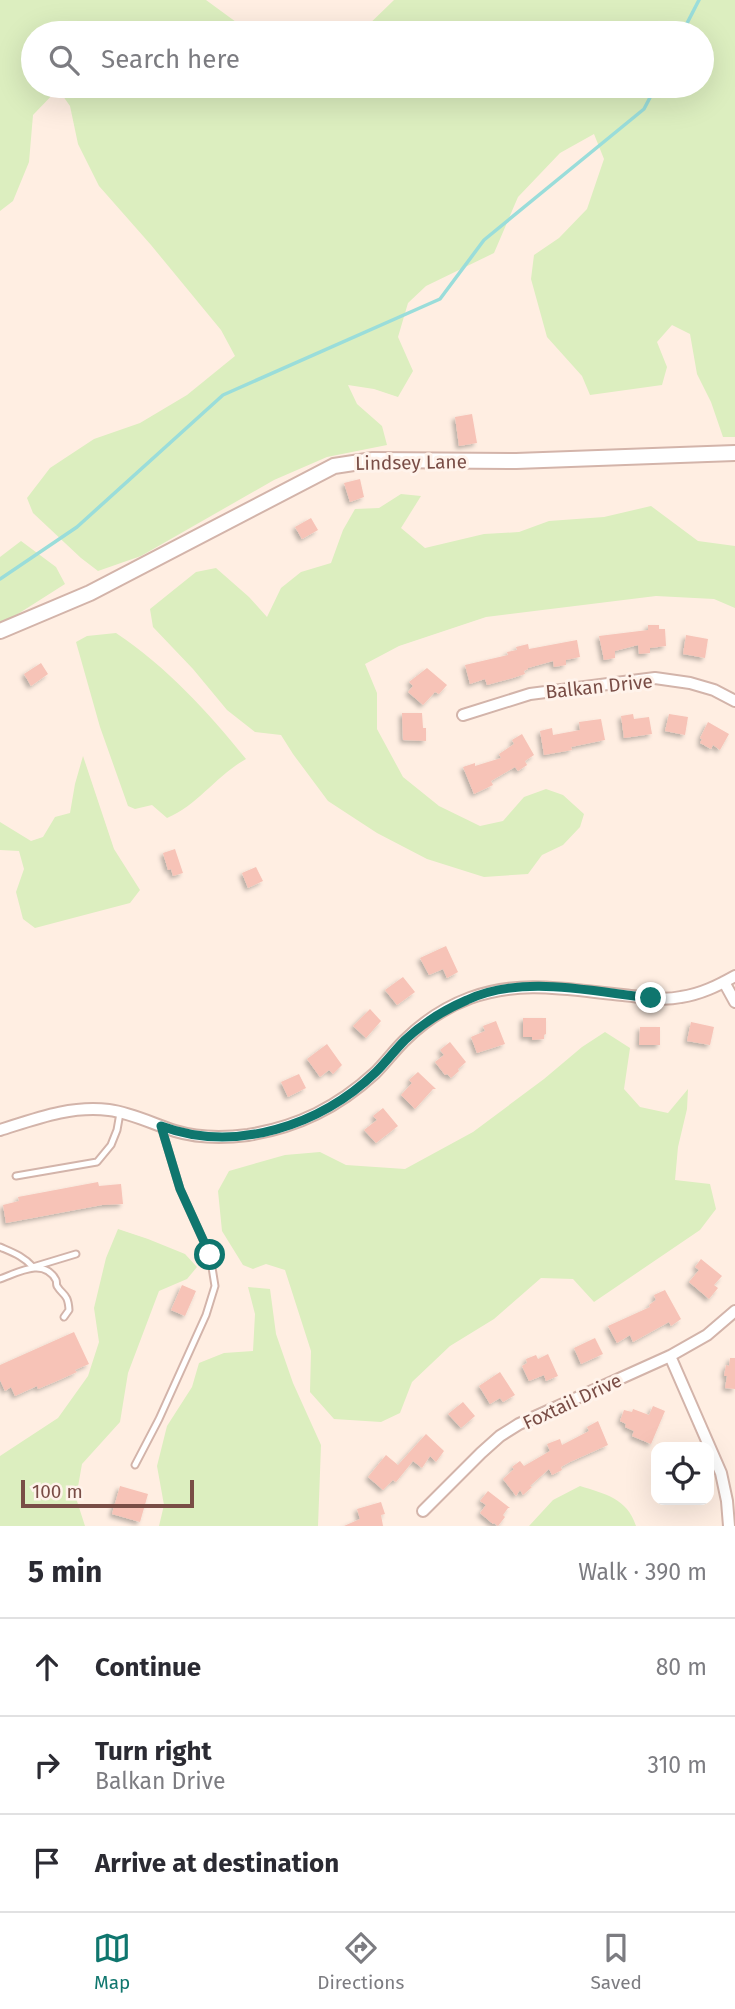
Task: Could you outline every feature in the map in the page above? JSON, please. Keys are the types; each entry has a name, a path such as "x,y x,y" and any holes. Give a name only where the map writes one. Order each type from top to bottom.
{"street":[{"name":"Lindsey Lane","path":"0,631 90,593 334,466 373,460 516,461 735,453"},
{"name":"Balkan Drive","path":"463,715 530,694 655,678 690,683 735,701"},
{"path":"0,1130 57,1113 87,1109 120,1113 198,1136 221,1137 269,1132 305,1120 338,1103 376,1072 405,1040 427,1021 469,999 527,986 651,998 679,998 702,992 735,976"},
{"path":"724,982 735,1002"},
{"name":"Foxtail Drive","path":"423,1511 499,1436 519,1424 670,1356 707,1335 735,1311"},
{"path":"670,1356 721,1473 729,1526"}],"lane":[{"path":"16,1176 97,1162 111,1145 120,1113"},
{"path":"135,1465 206,1315 215,1286 210,1255 180,1189 161,1126"},
{"path":"0,1247 19,1254 33,1267 44,1269 56,1279 58,1287 65,1294 69,1310 64,1317"},
{"path":"0,1279 76,1254"}],"green space":[{"path":"0,0 206,0 235,21 21,21 21,98 49,98 33,115 29,162 13,201 0,211"},
{"path":"394,0 735,0 735,437 723,437 711,402 697,374 690,334 672,325 657,342 667,367 662,385 590,395 582,376 547,337 531,279 534,255 559,238 587,209 604,159 594,134 560,153 518,197 494,253 426,286 408,303 398,337 413,371 398,397 374,389 348,385 357,404 382,426 387,445 327,457 274,480 141,556 98,571 33,513 27,498 50,468 94,439 140,423 187,395 235,356 221,330 99,186 78,144 70,106 64,98 714,98 714,21 372,21"},
{"path":"401,494 421,496 401,528 425,548 484,534 519,532 549,521 604,517 651,506 698,541 735,546 735,608 714,599 656,596 486,617 399,646 365,664 377,693 377,729 403,777 439,806 480,826 503,821 524,797 546,789 563,795 584,814 580,827 563,845 542,855 528,874 484,877 427,859 377,833 328,801 281,735 255,732 227,710 153,627 150,609 196,572 216,568 267,617 281,588 301,572 331,563 343,530 355,509 379,508"},
{"path":"21,541 56,567 65,584 0,623 0,557"},
{"path":"116,633 152,660 186,691 246,759 188,806 167,818 152,805 135,809 128,806 100,727 76,642 87,636"},
{"path":"83,756 114,849 140,890 130,903 35,928 23,919 16,892 24,869 19,851 0,850 0,822 31,841 43,837 55,817 70,813"},
{"path":"605,1032 630,1048 624,1089 640,1107 668,1113 688,1089 675,1180 710,1184 716,1209 700,1230 594,1302 573,1279 541,1278 494,1319 450,1346 412,1382 400,1413 381,1422 334,1419 310,1392 311,1351 285,1270 266,1264 253,1269 243,1265 222,1231 218,1191 229,1171 285,1155 320,1152 346,1165 405,1169 473,1132"},
{"path":"118,1229 185,1254 197,1267 187,1279 159,1291 128,1373 120,1422 82,1464 76,1498 85,1526 0,1526 0,1456 58,1418 88,1376 99,1342 94,1308 106,1258"},
{"path":"248,1287 270,1289 276,1334 293,1383 321,1445 318,1526 159,1526 164,1505 157,1466 167,1426 192,1387 199,1363 224,1353 253,1351 255,1314"},
{"path":"580,1486 621,1503 636,1526 529,1526 553,1500"}],"building":[{"path":"472,414 477,443 459,446 455,417"},
{"path":"360,479 364,497 350,502 344,483"},
{"path":"311,518 318,530 302,539 295,527"},
{"path":"648,625 659,625 659,629 665,629 666,646 650,648 650,653 639,654 638,645 615,651 615,658 604,660 599,636 648,630"},
{"path":"686,635 708,639 705,658 683,654"},
{"path":"577,640 580,657 566,660 566,665 554,667 553,661 528,668 524,671 525,674 513,678 487,685 485,679 470,684 465,665 508,655 507,652 517,650 516,647 528,644 529,649"},
{"path":"41,663 48,674 31,686 24,674"},
{"path":"427,668 447,685 439,694 435,692 423,705 408,692 413,686 409,682"},
{"path":"402,713 422,713 426,741 403,740"},
{"path":"633,714 634,719 649,717 652,734 624,738 621,716"},
{"path":"669,714 688,717 685,735 665,731"},
{"path":"601,719 605,740 544,755 540,731 552,728 553,735 580,730 579,722"},
{"path":"708,722 729,734 720,750 713,745 711,749 700,743"},
{"path":"522,734 534,755 525,761 527,765 518,771 515,767 491,781 493,785 474,794 463,767 501,758 499,754 514,744 512,740"},
{"path":"175,849 183,873 173,876 171,869 168,870 163,853"},
{"path":"256,867 263,881 248,888 242,873"},
{"path":"446,946 458,972 447,978 443,969 429,975 420,958"},
{"path":"403,977 415,992 397,1005 385,990"},
{"path":"370,1009 381,1021 366,1038 353,1026"},
{"path":"523,1018 546,1018 544,1039 532,1040 532,1037 523,1037"},
{"path":"496,1021 505,1044 477,1053 471,1037 485,1031 483,1026"},
{"path":"691,1022 714,1027 710,1045 687,1041"},
{"path":"640,1027 660,1027 660,1045 639,1045"},
{"path":"450,1042 466,1062 451,1078 445,1075 435,1062 444,1055 440,1050"},
{"path":"327,1044 342,1065 333,1074 329,1070 320,1077 307,1059"},
{"path":"418,1072 436,1089 415,1109 401,1095 412,1083 409,1080"},
{"path":"299,1074 306,1088 288,1097 281,1082"},
{"path":"383,1108 398,1126 376,1143 364,1130 377,1120 373,1116"},
{"path":"98,1182 99,1186 121,1184 123,1204 102,1205 6,1223 3,1205 19,1201 18,1197"},
{"path":"701,1259 722,1276 714,1285 718,1288 709,1299 689,1282 699,1270 695,1267"},
{"path":"182,1285 196,1291 185,1316 171,1310"},
{"path":"665,1290 681,1319 671,1326 669,1322 633,1342 630,1335 617,1343 608,1326 650,1307 656,1300 654,1295"},
{"path":"74,1332 89,1364 38,1389 37,1386 15,1396 11,1387 5,1391 0,1380 0,1365"},
{"path":"595,1338 603,1354 581,1364 574,1348"},
{"path":"548,1354 558,1376 546,1381 544,1375 529,1381 522,1366 527,1363 526,1359 536,1355 538,1359"},
{"path":"730,1358 735,1358 735,1389 725,1388 727,1376 724,1376"},
{"path":"500,1372 515,1395 503,1402 500,1398 490,1404 479,1386"},
{"path":"463,1402 475,1416 461,1428 448,1414"},
{"path":"653,1406 665,1411 651,1444 632,1436 634,1431 620,1421 624,1410 632,1412 633,1409 649,1415"},
{"path":"598,1421 608,1445 570,1462 552,1475 549,1469 523,1495 520,1490 516,1496 503,1479 520,1461 524,1466 550,1451 547,1444 560,1439 562,1445 589,1431 587,1427"},
{"path":"426,1434 444,1451 436,1462 430,1456 422,1468 413,1461 396,1482 393,1480 383,1490 368,1477 386,1455 398,1465"},
{"path":"120,1486 148,1494 140,1522 112,1514"},
{"path":"488,1491 510,1508 498,1526 480,1513 486,1505 480,1501"},
{"path":"381,1502 385,1514 381,1515 383,1526 344,1526 360,1519 357,1509"}],"waterway":[{"path":"688,21 699,0"},
{"path":"0,579 77,527 223,395 440,299 484,240 644,109 650,98"}],"route":[{"path":"210,1255 180,1189 161,1126 198,1136 221,1137 269,1132 305,1120 338,1103 376,1072 405,1040 427,1021 469,999 500,990 527,986 559,987 651,998"}]}
